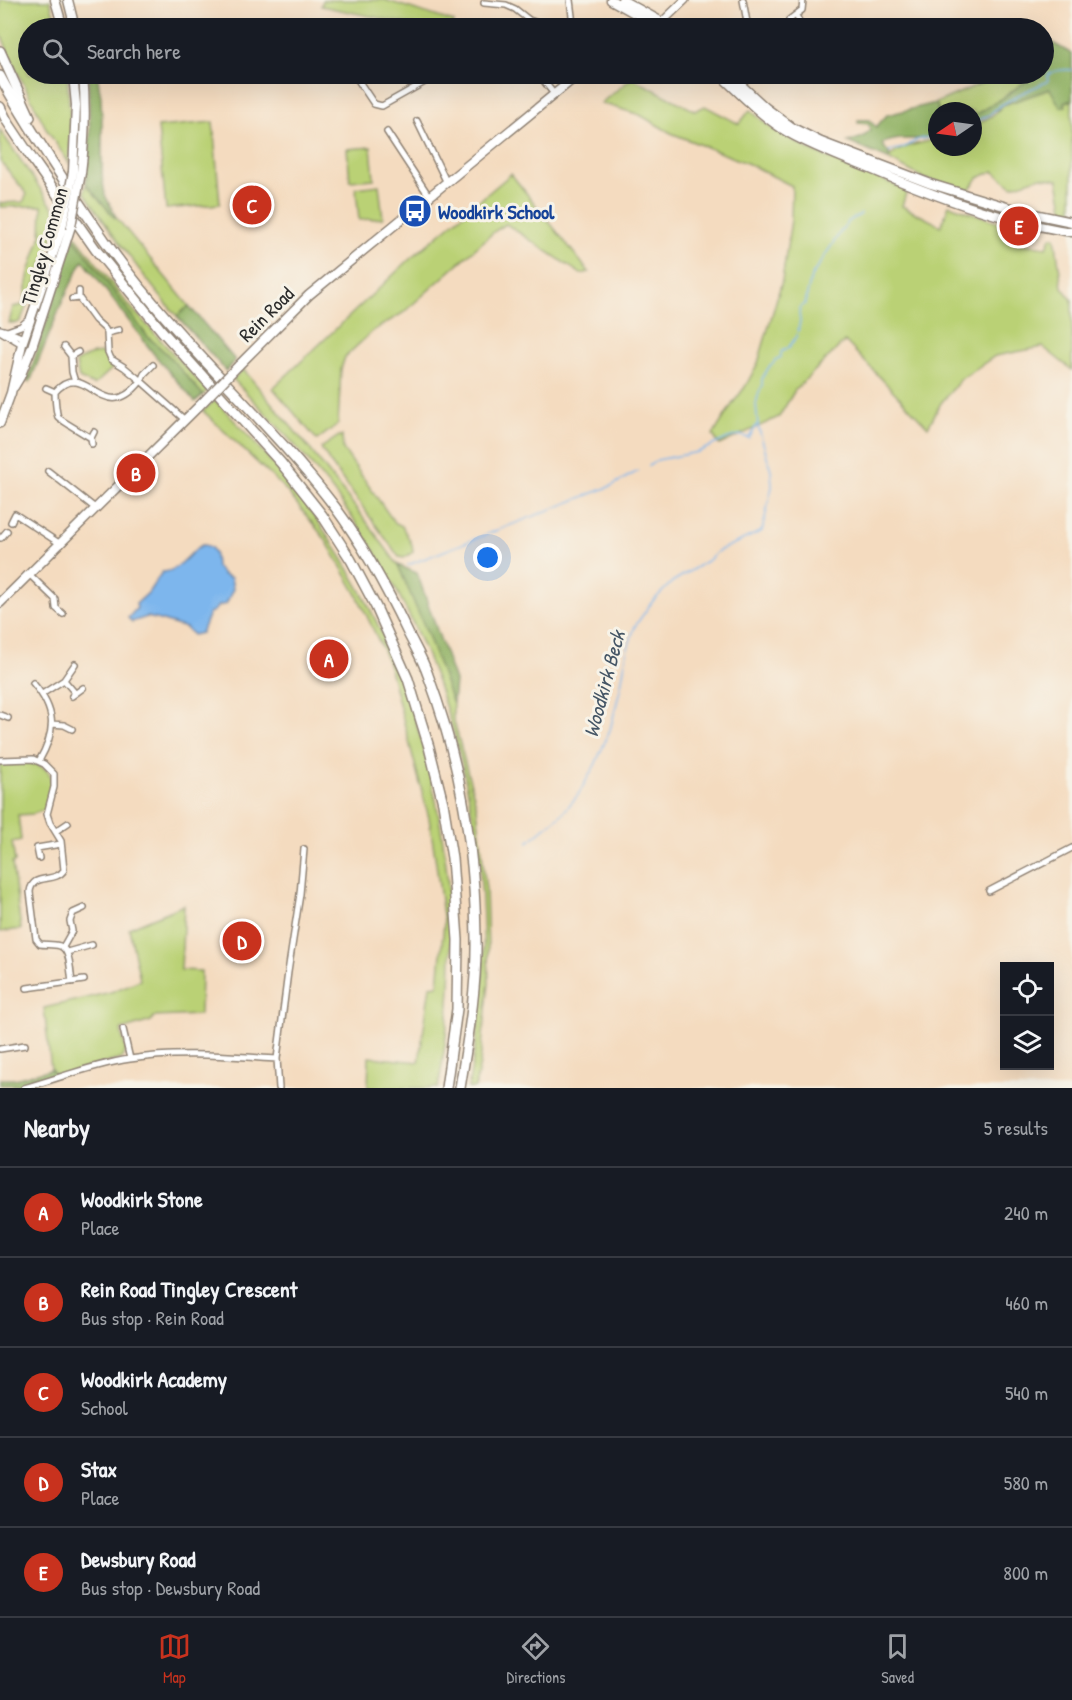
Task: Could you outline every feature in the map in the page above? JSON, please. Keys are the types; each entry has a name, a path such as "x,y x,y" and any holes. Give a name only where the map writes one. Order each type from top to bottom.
{"highway":[{"path":"0,51 48,155"},
{"path":"0,76 103,240 194,350 298,462 336,508 393,601 428,673 450,747 471,855 476,939 473,1006 460,1088"},
{"path":"0,107 33,160 96,250 162,331 281,463 322,515 351,560 376,607 408,679 429,747 443,803 452,858 458,940 457,1009 446,1088"},
{"path":"0,113 7,121"}],"main road":[{"path":"55,0 60,18"},
{"path":"68,0 72,18"},
{"path":"611,0 644,18"},
{"path":"622,0 647,18"},
{"path":"74,84 77,173"},
{"path":"77,173 84,150 84,84"},
{"name":"Rein Road","path":"0,603 309,295 566,84"},
{"path":"730,84 786,132 814,146 921,191 1048,229 1072,232"},
{"path":"742,84 766,108 793,128 821,142 931,184 1020,211 1072,222"},
{"name":"Tingley Common","path":"0,423 11,393 18,358 36,318 66,227 77,173"},
{"path":"1047,218 1048,229"},
{"name":"Tingley Common","path":"11,393 21,377 26,343"}],"street":[{"path":"570,0 572,18"},
{"path":"666,18 685,0"},
{"path":"743,0 746,18"},
{"path":"792,18 802,10 803,0"},
{"path":"483,10 484,2 506,5 526,18"},
{"path":"361,84 374,104 378,106 387,104 418,84"},
{"path":"546,84 554,94"},
{"path":"417,122 446,181"},
{"path":"391,134 429,196"},
{"path":"76,296 107,333"},
{"path":"8,334 36,318"},
{"path":"0,330 26,343"},
{"path":"107,333 119,330"},
{"path":"107,333 105,348 111,358 185,420"},
{"path":"8,334 15,346 18,358"},
{"path":"64,347 71,356 75,382"},
{"path":"71,356 78,352"},
{"path":"55,392 66,383 75,382 85,384 100,395 113,399 120,398 128,394 141,381 153,365"},
{"path":"46,388 55,392"},
{"path":"55,392 58,416 62,422 70,424 92,438"},
{"path":"48,471 95,508"},
{"path":"11,522 15,514 60,543"},
{"path":"0,538 7,531"},
{"path":"28,574 55,599 56,608 63,614"},
{"path":"42,694 64,680 75,664"},
{"path":"64,680 74,694 83,688"},
{"path":"33,683 50,710 52,724 48,743 39,761"},
{"path":"0,715 8,718"},
{"path":"52,724 64,725 72,729"},
{"path":"0,760 26,758 39,761 51,771 55,778 47,814 61,843 65,866 63,873 36,880 30,889 36,939 39,943 65,950 92,945"},
{"path":"56,831 68,824"},
{"path":"39,858 37,848 61,843"},
{"path":"989,891 1072,848"},
{"path":"279,1088 277,1059 304,849"},
{"path":"72,982 65,950 71,936 70,921 73,913 84,908"},
{"path":"27,988 84,980"},
{"path":"123,1029 130,1059"},
{"path":"0,1049 26,1045"},
{"path":"24,1088 97,1066 130,1059 191,1054 277,1059"}],"green space":[{"path":"0,0 50,0 54,18 18,18 18,73 0,31"},
{"path":"323,0 385,0 441,18 379,18 321,6"},
{"path":"1054,44 1072,54 1072,100 1064,102 1066,106 1060,107 1050,89 1003,105 982,118 982,111 1022,84 1054,84"},
{"path":"24,84 68,84 71,132 69,163 47,130"},
{"path":"88,84 99,84 102,124 102,176 105,195 115,218 86,184 90,136"},
{"path":"625,84 643,84 695,111 705,106 739,124 750,110 771,128 812,151 907,190 902,206 941,226 949,205 1013,227 1016,243 1047,247 1051,237 1055,237 1062,287 1072,300 1072,370 1043,347 995,356 961,379 941,403 928,427 845,341 795,390 779,417 719,445 713,435 758,363 782,281 791,220 792,186 749,164 671,133 640,115 601,103"},
{"path":"980,84 1022,84 982,111 982,102 938,102"},
{"path":"1050,89 1064,103 1072,100 1072,219 1065,218 1058,180 1041,177 1012,186 993,171 978,178 969,190 925,179 888,159 904,148 928,141 928,156 982,156 982,121 994,115 1003,105"},
{"path":"928,105 928,138 897,139 883,143 890,155 888,159 848,142 863,137 870,130 869,124 858,123 858,120 869,120 876,127 887,115"},
{"path":"213,122 220,204 166,209 158,127"},
{"path":"0,130 59,216 49,248 18,323 9,323 13,307 23,305 29,272 41,236 42,206 0,207 0,203 23,202 27,194 0,161"},
{"path":"371,147 374,179 350,181 347,149"},
{"path":"511,174 589,272 581,274 506,224 495,231 403,313 374,330 345,357 341,369 338,424 317,440 273,388 410,259"},
{"path":"86,184 189,306 177,316 117,240 84,192"},
{"path":"379,185 383,218 359,220 356,188"},
{"path":"75,235 126,302 207,391 203,395 167,354 147,336 74,238"},
{"path":"74,238 147,336 167,354 203,395 195,402 153,353 83,260 63,300 30,382 27,381"},
{"path":"189,306 235,360 226,371 177,316"},
{"path":"102,353 115,366 94,385 79,378 76,363 88,356"},
{"path":"243,369 309,448 398,565 428,635 453,704 453,717 477,808 486,890 489,983 475,1088 468,1088 481,1004 483,916 478,856 469,796 455,738 436,680 413,624 386,571 354,520 312,465 233,379"},
{"path":"215,400 273,463 325,532 362,594 393,660 418,728 436,799 447,871 451,943 448,1016 438,1088 368,1088 369,1057 419,1062 430,986 438,985 444,923 429,818 390,669 356,593 325,539 286,490 203,411"},
{"path":"342,436 343,449 394,522 402,526 412,545 413,552 404,558 399,557 321,448"},
{"path":"398,565 417,573 455,681 453,704 428,635"},
{"path":"23,762 34,764 48,771 51,777 51,792 45,810 18,815 21,840 12,842 15,862 12,863 21,929 0,932 0,765"},
{"path":"184,905 181,970 201,971 200,1015 154,1017 151,1021 121,1030 126,1051 121,1059 56,1076 51,1069 44,1008 111,992 140,980 129,928"},
{"path":"51,1069 56,1076 21,1085 0,1085 0,1079 15,1079"}],"water":[{"path":"202,545 207,545 212,549 216,567 231,578 233,589 226,604 218,606 209,613 201,633 193,635 186,628 147,617 132,622 128,618 137,608 136,604 148,593 162,572 178,566"}],"waterway":[{"name":"Woodkirk Beck","path":"1054,72 1072,70"},
{"name":"Woodkirk Beck","path":"982,118 1020,94 1042,84"},
{"name":"Woodkirk Beck","path":"889,151 903,148 917,140 928,137"},
{"name":"Woodkirk Beck","path":"528,842 562,814 578,795 595,765 610,730 627,651 635,626 652,602 672,582 710,559 718,551 762,531 772,487 771,470 758,426 756,404 762,379 775,360 781,357 781,352 789,347 797,336 800,308 805,304 811,277 843,228 849,221 861,214"},
{"path":"649,466 657,460 698,452 728,438 739,435 749,438 758,423"},
{"path":"408,565 611,486 638,471"}],"place":[{"name":"Woodkirk Academy","path":"252,205"},
{"name":"Woodkirk School","path":"415,211"},
{"name":"Dewsbury Road","path":"1019,226"},
{"name":"Rein Road Tingley Crescent","path":"136,473"},
{"name":"Woodkirk Stone","path":"329,659"},
{"name":"Stax","path":"242,941"}]}
